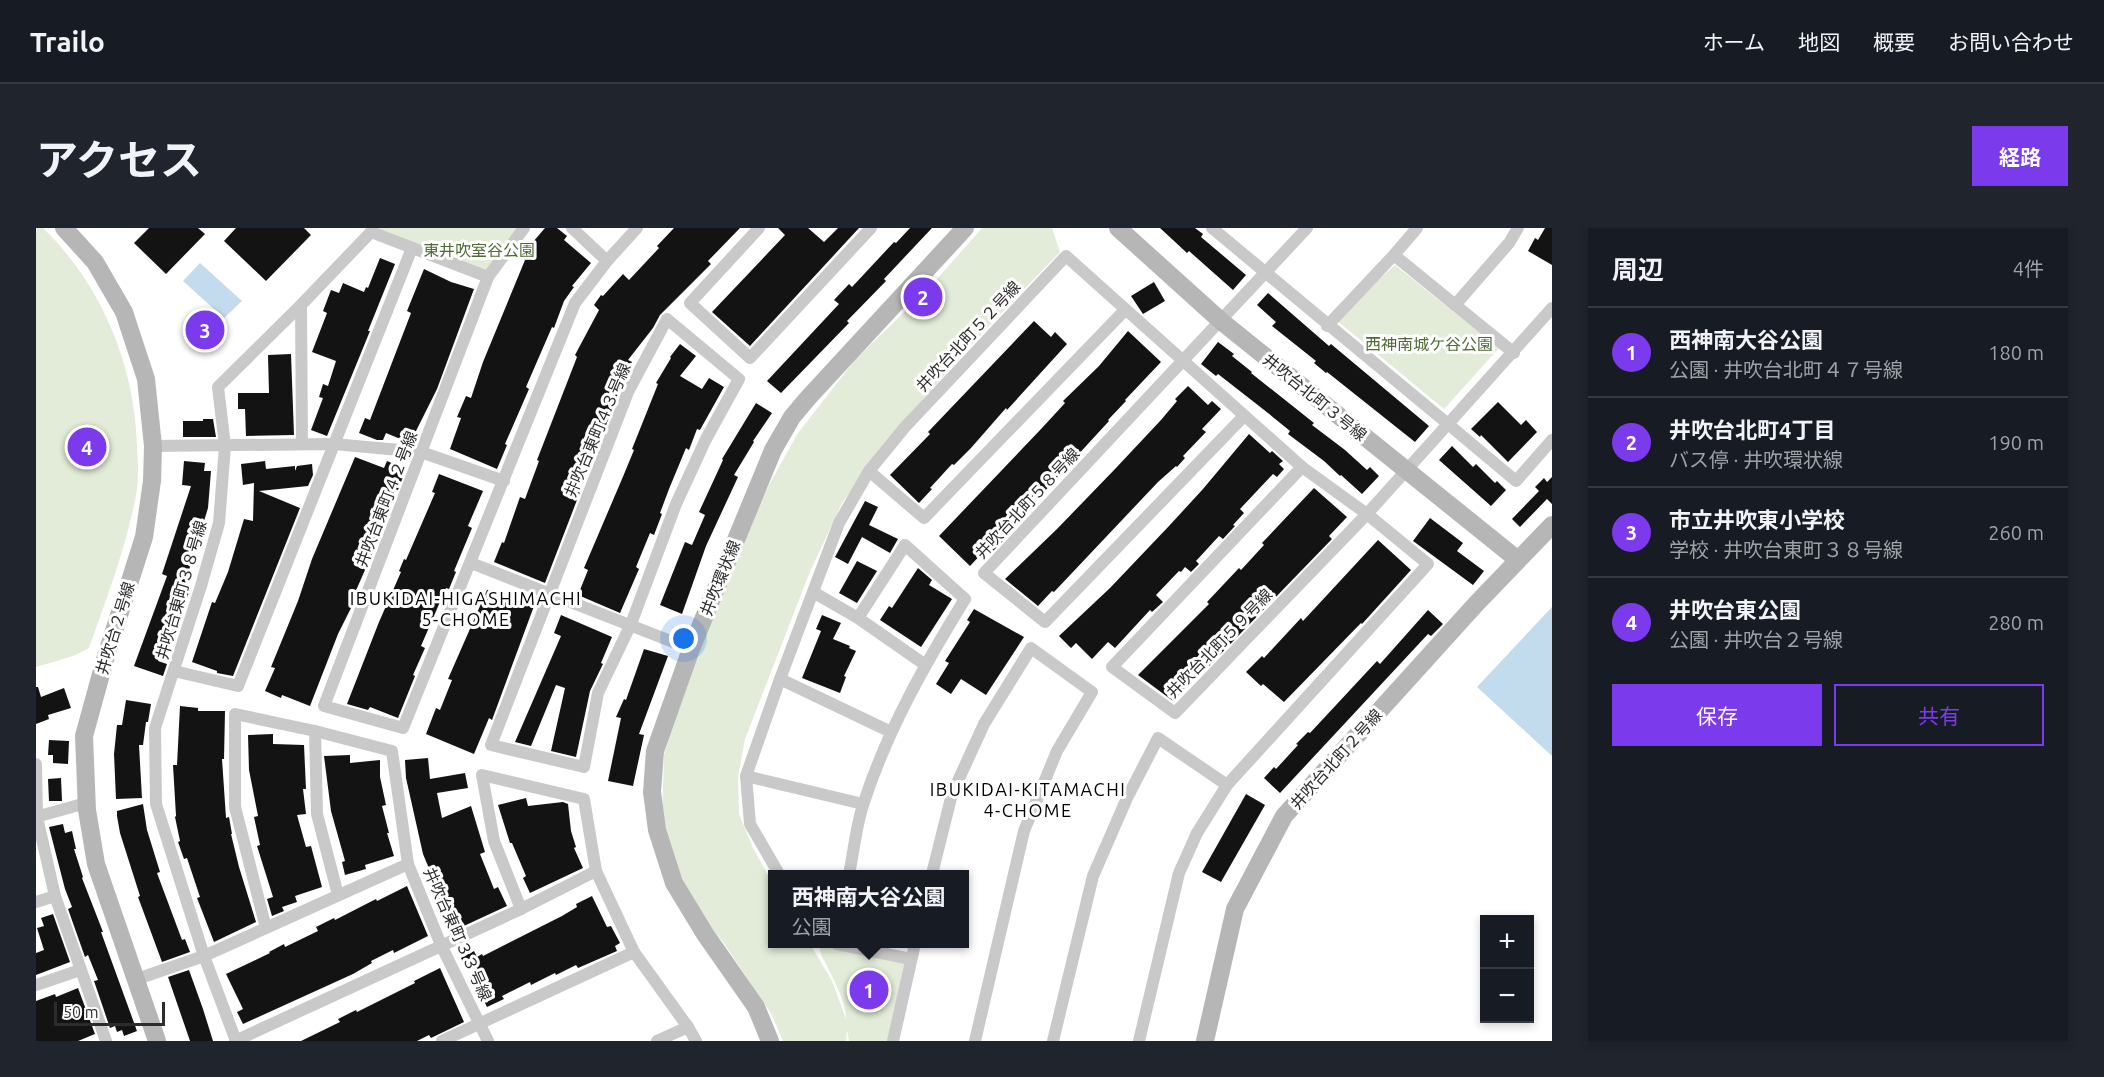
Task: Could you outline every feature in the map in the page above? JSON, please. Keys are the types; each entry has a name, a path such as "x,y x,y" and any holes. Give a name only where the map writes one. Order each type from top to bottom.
{"street":[{"name":"井吹台２号線","path":"64,228 95,262 124,312 146,379 153,447 152,481 144,537 106,656 84,736 86,803 96,864 157,1041"},
{"name":"井吹台東町４２号線","path":"524,228 488,277 324,706 403,728 574,303 637,228"},
{"path":"572,228 607,261"},
{"path":"759,228 690,303 750,358 871,228"},
{"name":"井吹環状線","path":"770,1041 756,1007 705,934 674,883 657,830 652,792 656,751 691,649 773,450 792,417 965,228"},
{"name":"井吹台北町３号線","path":"1118,228 1221,321 1518,560"},
{"path":"1212,228 1516,481 1552,440"},
{"name":"井吹台北町５８号線","path":"1244,416 1045,622 984,573 1306,228"},
{"path":"1328,326 1417,228"},
{"path":"1455,305 1509,243 1518,228"},
{"name":"井吹台東町３８号線","path":"235,1041 204,956 156,804 155,728 219,523 225,446 218,387 371,232 488,277"},
{"path":"174,672 238,686 412,248"},
{"path":"1394,255 1514,353"},
{"name":"井吹台北町５２号線","path":"776,870 750,824 746,776 839,523 869,471 905,427 1066,256 1302,467 1367,514 1428,564 1227,785"},
{"path":"301,305 302,444"},
{"name":"井吹台北町５９号線","path":"1302,467 1112,667 1175,713 1367,514 1552,309"},
{"path":"869,471 924,518 1125,310"},
{"name":"井吹台東町４３号線","path":"667,319 738,379 706,439 676,504 631,624 598,693 584,767 491,745 549,594 628,392 667,319"},
{"path":"153,447 334,444 421,452 504,481"},
{"name":"井吹台北町２号線","path":"1204,1041 1235,909 1284,816 1552,525"},
{"path":"850,870 863,804 891,732 924,664 965,599 905,545 858,618"},
{"path":"471,563 691,649"},
{"path":"813,592 858,618 924,664"},
{"path":"933,870 952,794 984,724 1031,648 1092,692 1057,751 1024,831 975,1041"},
{"path":"780,679 891,732"},
{"name":"井吹台東町３３号線","path":"266,928 235,807 235,714 315,731 392,751 408,864 441,945 488,1041"},
{"path":"315,731 317,814 338,895"},
{"path":"1053,1041 1093,876 1126,798 1158,738 1227,785 1197,833 1179,873 1139,1041"},
{"path":"36,764 36,817 55,896 106,1041"},
{"path":"521,909 494,842 482,775 584,799 596,871 634,952 696,1041"},
{"path":"746,776 863,804"},
{"path":"36,817 86,803"},
{"path":"136,979 204,956 408,864"},
{"path":"235,1041 521,909 596,871"},
{"path":"36,902 55,896"},
{"path":"857,948 911,959"},
{"path":"894,1041 914,948"},
{"path":"442,1041 634,952"},
{"path":"36,985 80,970"},
{"path":"657,1041 688,1027"}],"green space":[{"path":"36,228 43,228 82,275 112,330 130,388 135,419 138,484 116,572 89,648 73,656 36,667"},
{"name":"東井吹室谷公園","path":"374,228 524,228 488,277"},
{"path":"982,228 1052,228 1060,252 987,328 906,418 842,503 809,574 745,739 738,777 739,814 753,848 768,875 768,948 812,948 832,981 846,1019 843,1001 820,948 834,948 906,964 888,1041 849,1041 847,1030 846,1041 783,1041 772,1015 723,942 674,883 662,819 664,755 685,681 726,576 769,485 798,433 855,360 930,287"},
{"name":"西神南城ケ谷公園","path":"1395,265 1499,348 1444,409 1335,319"}],"water":[{"path":"200,263 242,301 224,318 183,281"},
{"path":"1552,607 1552,756 1477,687"}],"building":[{"path":"149,228 198,228 205,234 166,274 134,243"},
{"path":"236,228 304,228 311,235 266,281 224,241"},
{"path":"545,228 557,228 567,236 564,240 591,263 572,286 574,287 564,301 554,328 552,327 526,387 529,389 505,444 507,445 497,469 450,449 461,418 457,417 466,396 471,398 483,362 525,260 520,257"},
{"path":"674,228 740,228 708,261 711,264 660,315 653,328 628,360 632,362 618,388 620,388 595,453 592,452 578,485 582,487 545,583 494,562 502,542 504,543 520,497 525,499 539,461 537,460 577,357 575,355 599,310 594,305 623,274 629,280"},
{"path":"778,228 808,228 824,242 838,228 859,228 750,346 712,312 785,235"},
{"path":"910,228 932,228 884,279 886,281 847,321 849,323 781,393 767,381 839,304 834,300 849,284 852,287"},
{"path":"1160,228 1195,228 1203,234 1201,237 1246,275 1233,290"},
{"path":"1545,228 1552,228 1552,265 1528,251 1535,238 1538,240"},
{"path":"380,258 395,264 327,436 311,430 323,398 319,397 323,384 328,386 336,361 312,352 327,313 323,311 331,290 339,293 343,283 364,292 366,287 368,288"},
{"path":"424,269 451,282 474,289 437,389 410,443 386,433 383,440 377,440 359,433 365,418 370,420 411,313 407,311"},
{"path":"1154,282 1165,301 1143,314 1131,296"},
{"path":"1268,293 1329,346 1331,344 1429,426 1415,442 1326,373 1314,363 1316,361 1272,326 1276,322 1257,305"},
{"path":"1034,321 1051,337 1055,332 1067,344 971,448 954,465 952,464 919,503 890,475"},
{"path":"1128,331 1161,362 1042,494 1038,491 998,532 1005,539 992,552 988,547 970,566 939,536 1042,428 1065,403 1063,401 1099,366"},
{"path":"1218,342 1234,354 1232,356 1251,373 1314,423 1312,425 1367,470 1370,467 1379,476 1362,494 1288,434 1290,431 1268,413 1218,374 1216,376 1201,364"},
{"path":"680,344 696,356 680,376 702,389 709,378 724,387 700,430 697,429 689,450 686,448 660,513 662,514 654,535 650,533 636,567 639,569 620,613 578,595 588,570 584,568 634,450 632,449 658,384 656,383"},
{"path":"291,354 294,435 246,436 245,409 238,409 238,393 269,393 268,355"},
{"path":"1188,386 1208,405 1212,401 1221,409 1202,429 1206,432 1183,456 1185,458 1177,467 1158,482 1038,606 1005,579 1115,469 1161,420 1177,401 1175,399"},
{"path":"1498,402 1521,425 1526,420 1537,432 1508,462 1481,435 1480,437 1471,429"},
{"path":"756,403 772,413 734,475 738,477 706,546 682,614 660,605 685,542 692,545 705,515 699,512 722,459"},
{"path":"203,419 213,419 216,437 183,437 183,421 203,421"},
{"path":"1249,434 1270,453 1272,451 1283,461 1279,464 1284,469 1277,477 1273,474 1240,509 1244,513 1233,525 1235,526 1223,539 1219,536 1196,561 1199,564 1191,572 1185,567 1156,595 1163,602 1152,612 1150,610 1115,648 1108,642 1092,659 1076,643 1071,648 1059,636 1110,588 1169,526"},
{"path":"1452,446 1473,467 1476,464 1495,483 1497,481 1506,490 1491,506 1439,460"},
{"path":"355,457 384,468 387,461 406,469 382,521 374,544 376,545 354,595 357,596 338,634 310,706 265,691 275,668 271,667 298,601 312,559"},
{"path":"184,461 205,463 204,471 211,471 208,508 183,590 189,592 171,635 168,634 158,661 167,664 163,676 134,666 167,576 162,574 191,486 182,485"},
{"path":"265,461 266,469 295,466 295,471 297,466 312,464 313,475 308,486 259,491 300,508 233,676 217,673 217,671 192,662 212,602 215,603 228,572 244,519 253,521 254,483 243,485 241,464"},
{"path":"439,474 483,491 468,526 472,528 454,571 456,572 449,589 446,588 421,646 425,648 413,675 415,676 398,718 370,707 368,710 347,704 401,572 399,571 404,559 406,560 435,493 432,492"},
{"path":"1552,477 1552,504 1547,499 1520,527 1512,519 1539,491 1535,487 1544,478 1547,482"},
{"path":"1314,488 1347,517 1329,536 1332,539 1173,701 1138,675 1209,604 1207,602 1239,568 1241,570 1264,545 1262,543"},
{"path":"865,501 878,507 869,525 898,539 890,553 862,537 848,564 835,557"},
{"path":"1430,518 1463,543 1457,551 1484,571 1473,585 1413,541"},
{"path":"1378,540 1411,570 1362,624 1284,702 1246,672 1262,656 1264,658 1301,618 1303,621"},
{"path":"857,561 877,571 857,603 839,593"},
{"path":"918,568 932,580 929,585 952,599 921,647 880,620 889,606 892,608"},
{"path":"487,590 515,601 519,591 537,598 492,720 489,718 474,754 426,734 436,708 440,710 452,680 448,679"},
{"path":"974,609 1024,637 986,695 961,679 951,694 936,684 949,663 945,661 970,622 967,620"},
{"path":"1428,610 1443,624 1431,636 1428,634 1280,793 1264,778 1274,767 1276,769 1298,745 1296,744 1308,732 1310,733 1377,661 1380,664"},
{"path":"561,615 612,637 601,663 603,664 590,691 576,757 551,751 565,688 556,685 531,746 515,742 561,636 554,633"},
{"path":"822,615 841,623 833,639 856,651 844,676 846,677 840,693 802,678 821,631 816,629"},
{"path":"644,649 668,656 639,734 644,735 633,786 608,781 621,718 616,717 624,699 626,700"},
{"path":"36,687 41,697 64,688 71,708 48,715 49,719 36,724"},
{"path":"126,700 151,704 143,745 139,745 142,798 116,799 114,754 117,725 122,725"},
{"path":"180,706 198,708 198,711 225,711 224,759 222,759 226,818 229,817 239,867 256,922 214,942 197,898 200,897 187,858 184,859 178,842 180,841 175,817 173,765 177,765"},
{"path":"273,734 273,744 304,745 306,789 303,789 306,814 297,815 306,847 311,846 322,887 295,896 297,902 282,907 284,911 272,916 267,899 273,897 257,846 260,845 254,817 258,816 249,770 248,735"},
{"path":"49,740 69,741 68,764 53,763 53,755 48,755"},
{"path":"350,755 350,763 380,760 380,777 386,805 382,806 394,856 365,865 366,869 345,875 342,862 345,861 331,811 324,756"},
{"path":"428,758 430,779 465,773 468,788 437,793 442,818 471,806 485,852 480,854 494,889 498,887 507,906 453,931 435,892 438,890 423,854 406,778 405,760"},
{"path":"61,778 62,801 49,801 48,779"},
{"path":"1246,794 1265,805 1221,882 1202,872"},
{"path":"526,798 528,806 563,802 568,804 571,831 576,847 574,848 583,868 530,893 523,878 526,876 510,843 498,805"},
{"path":"143,804 147,830 160,872 157,873 182,940 185,939 190,952 162,962 138,897 140,896 120,833 117,816 117,811"},
{"path":"63,824 65,833 72,831 82,878 137,1031 124,1036 122,1030 117,1032 115,1026 110,1028 94,981 98,980 88,955 85,957 68,909 72,907 49,827"},
{"path":"407,886 428,936 394,953 393,950 371,961 372,963 353,974 243,1024 237,1012 243,1009 226,974 284,944 285,947 318,931 316,927 334,918 335,920"},
{"path":"592,896 607,927 611,926 620,943 615,946 617,951 578,968 576,965 556,975 555,973 531,985 530,982 502,996 504,999 487,1007 479,991 484,989 473,967 467,970 461,958 474,951 477,957 482,954 483,956 562,916 577,907 576,904"},
{"path":"53,914 70,962 36,975 36,953 44,950 37,928 44,926 41,918"},
{"path":"440,968 464,1022 431,1038 429,1035 417,1041 301,1041 340,1022 338,1019 415,983 414,981"},
{"path":"189,970 213,1041 190,1041 168,977"},
{"path":"78,988 95,1034 78,1041 36,1041 36,1001 55,994 56,997"}],"place":[{"name":"井吹台北町4丁目","path":"923,297"},
{"name":"市立井吹東小学校","path":"205,330"},
{"name":"井吹台東公園","path":"87,447"},
{"name":"西神南大谷公園","path":"869,990"}],"district":[{"name":"IBUKIDAI-HIGASHIMACHI 5-CHOME","path":"466,608"},
{"name":"IBUKIDAI-KITAMACHI 4-CHOME","path":"1028,799"}]}
